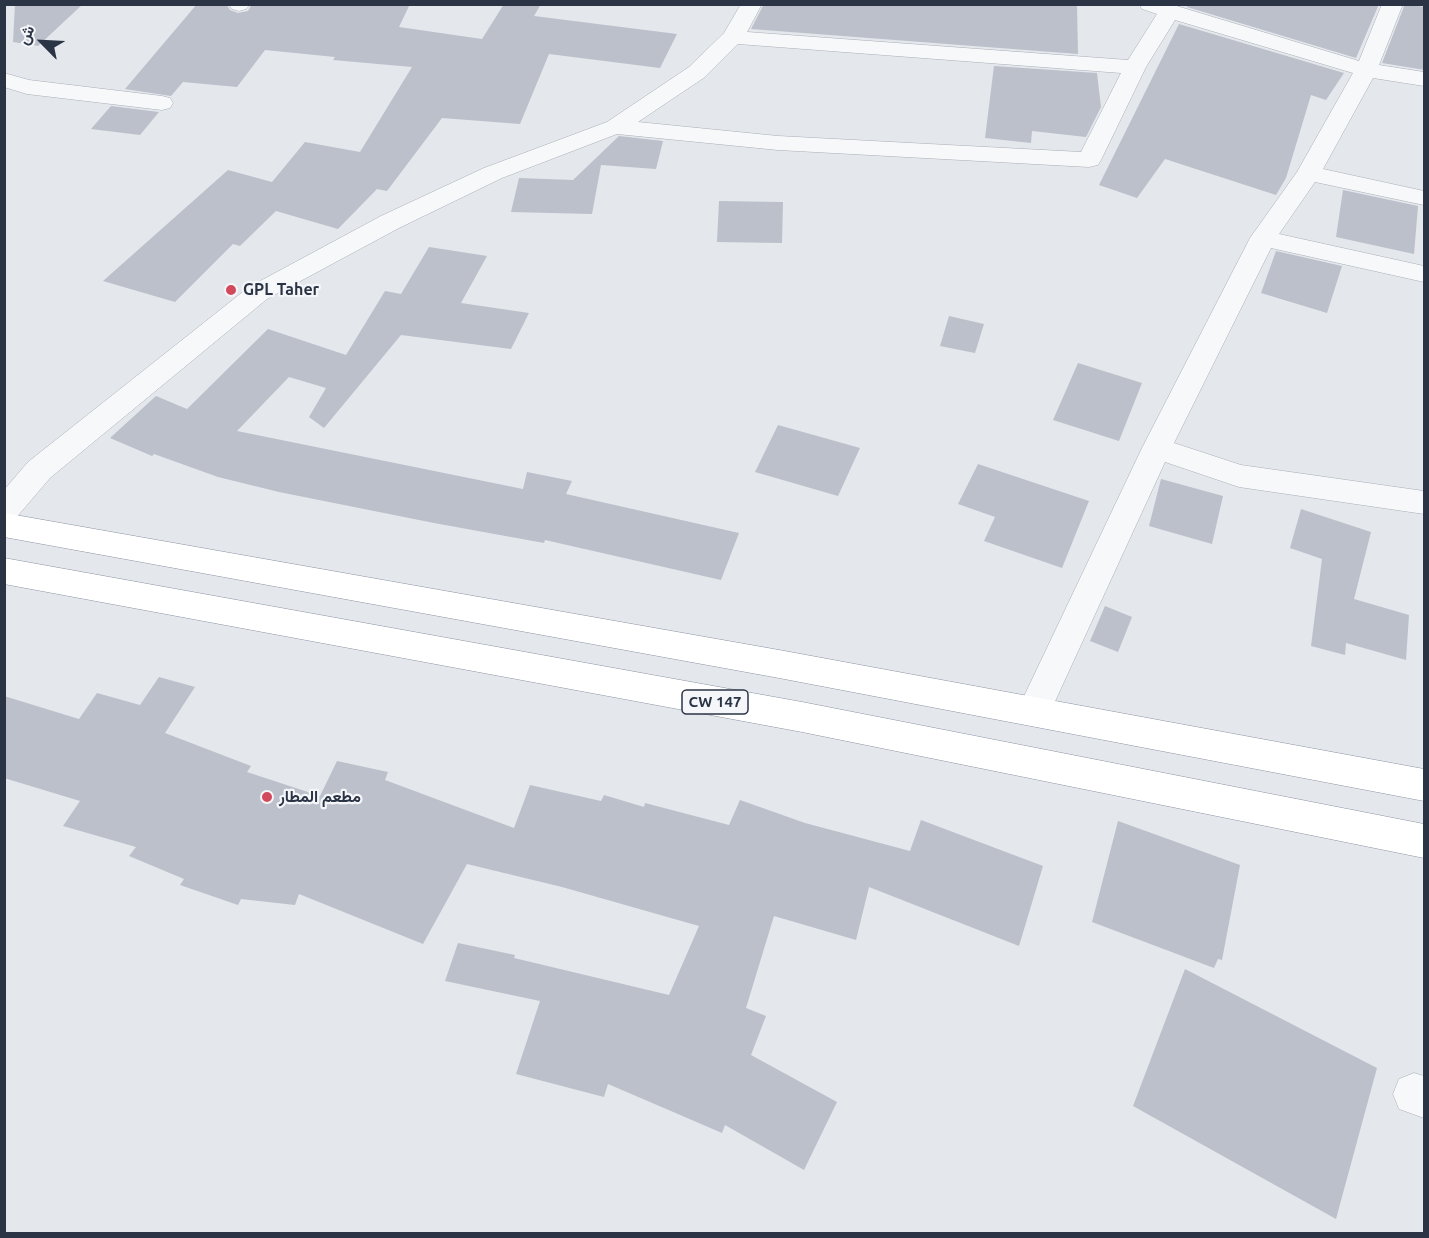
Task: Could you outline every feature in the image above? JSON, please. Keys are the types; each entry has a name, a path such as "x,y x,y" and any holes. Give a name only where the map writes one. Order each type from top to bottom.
{"highway":[{"path":"4,525 1034,711 1425,785"},
{"name":"CW 147","path":"4,572 802,717 1425,841"}],"street":[{"path":"4,511 39,470 258,293 390,222 493,173 615,127 697,72 733,37 752,4"},
{"path":"1148,4 1366,70 1425,79"},
{"path":"1034,711 1157,448 1263,238 1309,173 1366,70 1393,4"},
{"path":"615,127 778,143 1089,160 1135,67 1170,11"},
{"path":"733,37 1135,67"},
{"path":"4,80 27,87 162,104"},
{"path":"1309,173 1425,198"},
{"path":"1263,238 1425,274"},
{"path":"1157,448 1239,476 1425,502"}],"building":[{"path":"15,4 83,4 38,46 13,42"},
{"path":"197,4 226,4 230,10 238,13 248,11 252,4 410,4 399,27 482,39 504,4 541,4 534,16 677,34 660,68 549,54 520,124 442,118 387,191 377,189 338,229 276,211 240,246 233,244 175,302 103,281 228,170 272,182 305,142 360,152 412,67 333,60 335,57 265,50 237,87 183,82 171,96 125,89"},
{"path":"764,4 1077,4 1078,54 751,29"},
{"path":"1188,4 1379,4 1356,58 1187,7"},
{"path":"1405,4 1425,7 1425,70 1382,63"},
{"path":"1179,24 1344,73 1326,100 1311,95 1286,178 1276,195 1165,159 1137,198 1099,185"},
{"path":"994,66 1097,73 1101,107 1086,137 1032,131 1031,143 985,138"},
{"path":"111,106 159,112 140,135 91,129"},
{"path":"619,136 663,141 656,169 601,165 592,214 511,212 519,178 573,180"},
{"path":"1343,190 1418,206 1414,254 1336,237"},
{"path":"719,201 783,202 782,243 717,242"},
{"path":"429,247 487,256 461,303 529,313 511,349 401,335 324,428 309,417 326,388 289,377 237,431 523,489 527,472 572,481 566,494 739,533 721,580 545,540 544,543 279,492 218,477 154,454 152,456 110,438 156,396 187,409 268,329 346,355 385,291 401,294"},
{"path":"1276,251 1342,266 1327,313 1261,293"},
{"path":"949,316 984,324 975,353 940,346"},
{"path":"1078,363 1142,383 1119,441 1053,420"},
{"path":"778,425 860,448 838,496 755,472"},
{"path":"978,464 1089,501 1062,568 984,541 995,517 958,504"},
{"path":"1161,479 1223,496 1212,544 1149,526"},
{"path":"1301,509 1371,532 1354,599 1409,615 1406,660 1346,643 1345,655 1311,646 1322,559 1290,548"},
{"path":"1105,606 1132,617 1118,652 1090,641"},
{"path":"159,677 195,687 165,733 251,766 247,772 320,796 337,761 388,772 385,780 514,828 530,785 601,801 604,795 644,807 645,803 729,825 740,800 805,823 910,851 921,820 1043,866 1019,946 869,887 856,940 774,916 746,1008 766,1016 751,1055 837,1102 804,1170 725,1125 722,1133 608,1084 604,1097 516,1074 540,1001 445,981 458,943 515,955 514,958 669,995 699,926 562,887 467,864 423,944 299,894 295,905 241,899 238,905 180,885 184,879 129,856 136,847 63,826 80,801 4,778 4,696 79,719 97,693 140,705"},
{"path":"1118,821 1240,865 1222,960 1218,959 1214,968 1092,922"},
{"path":"1185,969 1377,1068 1336,1219 1133,1106"}],"place":[{"name":"GPL Taher","path":"231,290"},
{"name":"مطعم المطار","path":"267,797"}]}
